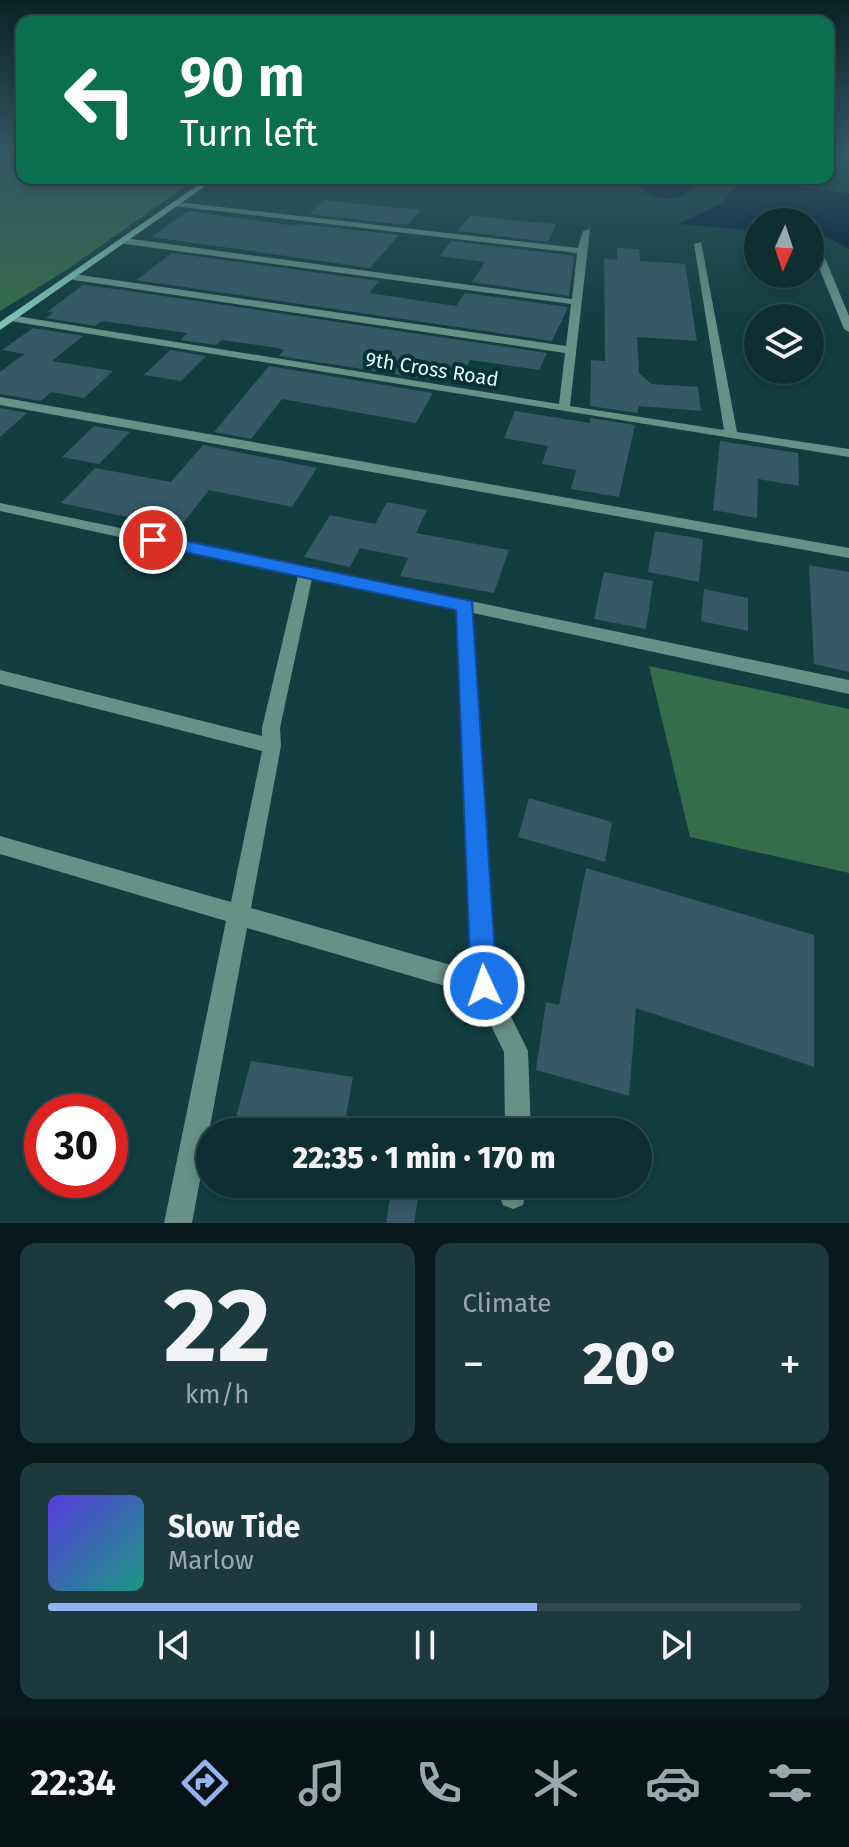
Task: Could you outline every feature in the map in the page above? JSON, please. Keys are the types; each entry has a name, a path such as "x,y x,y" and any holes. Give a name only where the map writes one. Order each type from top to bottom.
{"street":[{"path":"0,327 170,209"},
{"path":"221,209 582,251"},
{"path":"564,409 575,302 587,231"},
{"path":"125,241 575,302"},
{"path":"698,244 731,435"},
{"path":"824,268 849,329"},
{"path":"74,277 570,350"},
{"name":"9th Cross Road","path":"10,318 849,453"},
{"path":"0,401 849,553"},
{"path":"0,507 849,687"},
{"path":"178,1223 272,746 271,728 306,573"},
{"path":"465,606 484,986 516,1051 518,1118"},
{"path":"0,677 272,746"},
{"path":"0,845 484,986"}],"green space":[{"path":"0,209 153,209 68,269 0,311"},
{"path":"649,666 849,709 849,873 690,837"}],"water":[{"path":"709,209 744,209 744,230 678,224"},
{"path":"824,209 849,209 849,249 824,237"}],"building":[{"path":"314,209 421,210 407,225 309,214"},
{"path":"188,211 296,226 399,235 370,268 152,237"},
{"path":"471,215 556,224 548,242 458,231"},
{"path":"451,241 574,256 569,296 472,282 485,262 440,256"},
{"path":"617,248 639,249 640,261 685,264 697,341 637,337 639,373 651,384 698,387 701,411 639,406 637,413 590,406 591,360 605,361 604,259 617,260"},
{"path":"172,253 379,281 369,293 456,306 465,293 568,307 552,341 136,280"},
{"path":"83,285 547,353 539,370 470,360 461,377 443,375 439,381 279,356 284,350 278,348 222,340 216,345 181,340 187,333 102,321 95,326 46,318 53,312 47,312"},
{"path":"33,328 83,336 52,361 113,371 84,398 51,392 41,401 0,394 0,372 24,354 2,350"},
{"path":"170,350 206,356 181,381 144,375"},
{"path":"269,366 433,393 416,423 282,399 251,439 214,432"},
{"path":"0,408 27,413 0,437"},
{"path":"515,411 590,423 590,418 635,425 619,497 571,489 576,470 542,464 548,446 504,438"},
{"path":"94,426 130,432 99,464 62,457"},
{"path":"720,441 798,453 799,486 758,479 757,518 713,510"},
{"path":"203,445 317,468 292,507 209,490 176,532 137,523 141,520 61,503 95,468 171,482"},
{"path":"387,502 427,510 416,533 509,550 494,593 400,576 408,558 360,548 350,567 304,557 330,515 375,524"},
{"path":"655,531 703,539 699,582 648,572"},
{"path":"809,565 849,572 849,672 814,664"},
{"path":"604,572 653,581 646,629 594,619"},
{"path":"704,589 748,598 748,631 701,621"},
{"path":"529,798 612,822 605,862 518,837"},
{"path":"586,868 814,935 814,1067 636,1008 629,1096 536,1070 546,1002 559,1005"},
{"path":"251,1061 353,1077 346,1118 236,1118"},
{"path":"390,1198 418,1198 414,1223 386,1223"}],"route":[{"path":"153,540 465,606 484,986"}]}
